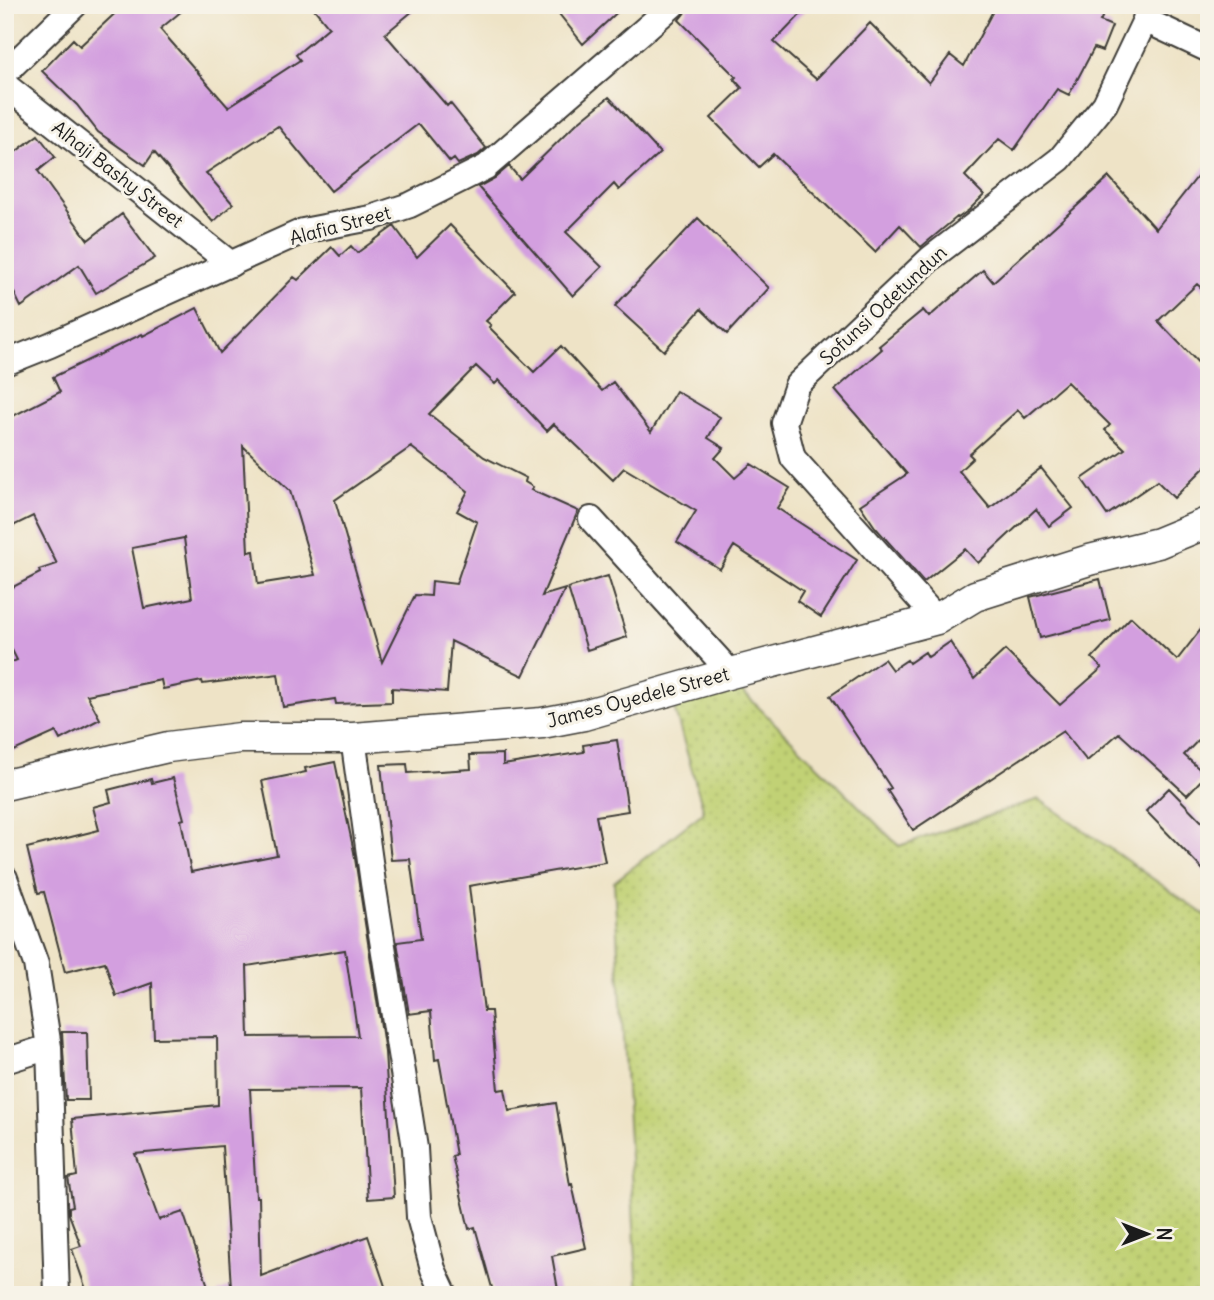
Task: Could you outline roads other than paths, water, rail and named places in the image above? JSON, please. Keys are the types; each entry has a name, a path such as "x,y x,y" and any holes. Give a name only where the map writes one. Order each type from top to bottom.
{"street":[{"path":"5,73 75,5"},
{"name":"Alafia Street","path":"5,363 303,231 371,218 410,205 486,167 673,5"},
{"path":"1146,13 1209,50"},
{"name":"Sofunsi Odetundun","path":"937,619 793,458 785,424 797,385 931,258 1060,159 1105,104 1146,13"},
{"name":"Alhaji Bashy Street","path":"5,85 231,264"},
{"path":"591,519 731,673"},
{"name":"James Oyedele Street","path":"5,785 168,747 240,738 353,738 542,723 584,715 937,619 975,596 1089,560 1157,543 1209,522"},
{"path":"353,738 415,1148 419,1217 433,1269 445,1295"},
{"path":"5,878 36,964 49,1047 57,1295"},
{"path":"5,1061 49,1047"}]}
